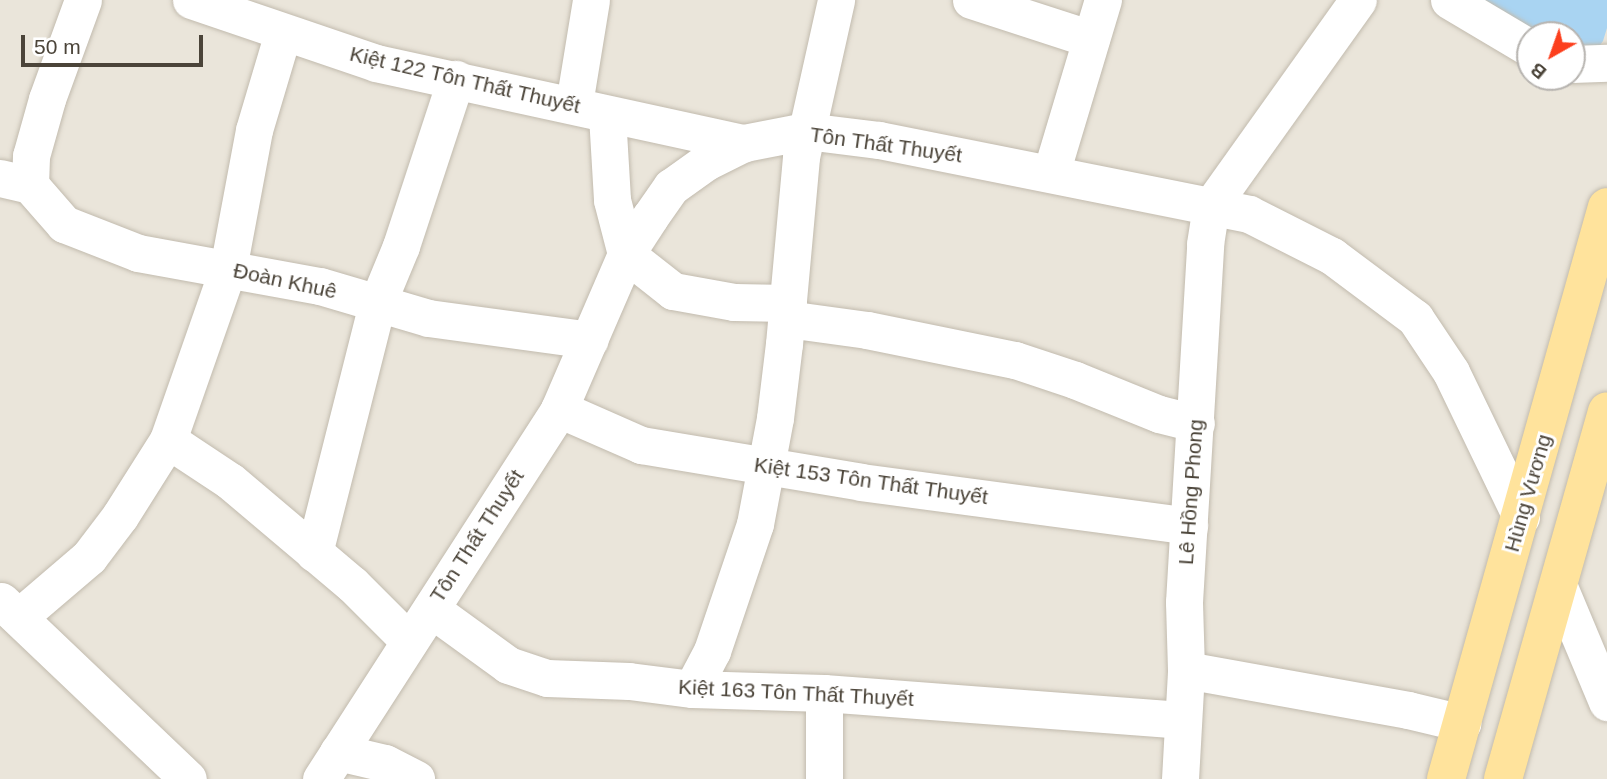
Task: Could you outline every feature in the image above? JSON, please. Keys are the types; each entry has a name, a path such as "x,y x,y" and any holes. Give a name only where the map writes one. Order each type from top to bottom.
{"main road":[{"name":"Hùng Vương","path":"1446,779 1607,207"},
{"path":"1503,779 1607,411"},
{"path":"1521,517 1559,587"}],"street":[{"path":"15,181 31,156 47,99 83,0"},
{"name":"Kiệt 122 Tôn Thất Thuyết","path":"191,0 376,63 744,143"},
{"path":"591,0 590,110 626,254 673,291 788,311 1015,360 1075,380 1159,414 1196,423"},
{"path":"692,689 712,651 741,574 766,466 788,311 806,131 836,0"},
{"path":"971,0 1091,39"},
{"path":"1051,173 1103,0"},
{"path":"1211,206 1357,0"},
{"path":"1449,0 1516,40"},
{"path":"188,779 10,608 89,557 120,516 168,440 228,270 254,130 283,33"},
{"path":"1586,64 1607,63"},
{"path":"314,553 377,304 401,246 456,79"},
{"name":"Tôn Thất Thuyết","path":"330,766 559,409 626,254 671,187 706,162 744,143 806,131 879,140 1249,214 1332,256 1415,318 1451,372 1521,517"},
{"name":"Đoàn Khuê","path":"15,181 64,224 138,253 320,286 428,318 590,340"},
{"name":"Lê Hồng Phong","path":"1180,779 1181,720 1186,670 1184,602 1205,244 1211,206"},
{"name":"Kiệt 153 Tôn Thất Thuyết","path":"559,409 641,445 861,482 1189,526"},
{"path":"168,440 230,481 352,584 409,641"},
{"path":"1559,587 1607,702"},
{"name":"Kiệt 163 Tôn Thất Thuyết","path":"431,609 508,665 547,678 629,681 692,689 824,693 1181,720"},
{"path":"1186,670 1408,710 1462,723"},
{"path":"824,693 824,779"},
{"path":"330,766 385,763 416,779"}],"shaded area":[{"path":"0,0 1607,0 1607,779 0,779"}],"water":[{"path":"1450,0 1607,0 1607,28 1603,41 1592,56 1586,57 1586,21 1516,21 1516,29"}]}
